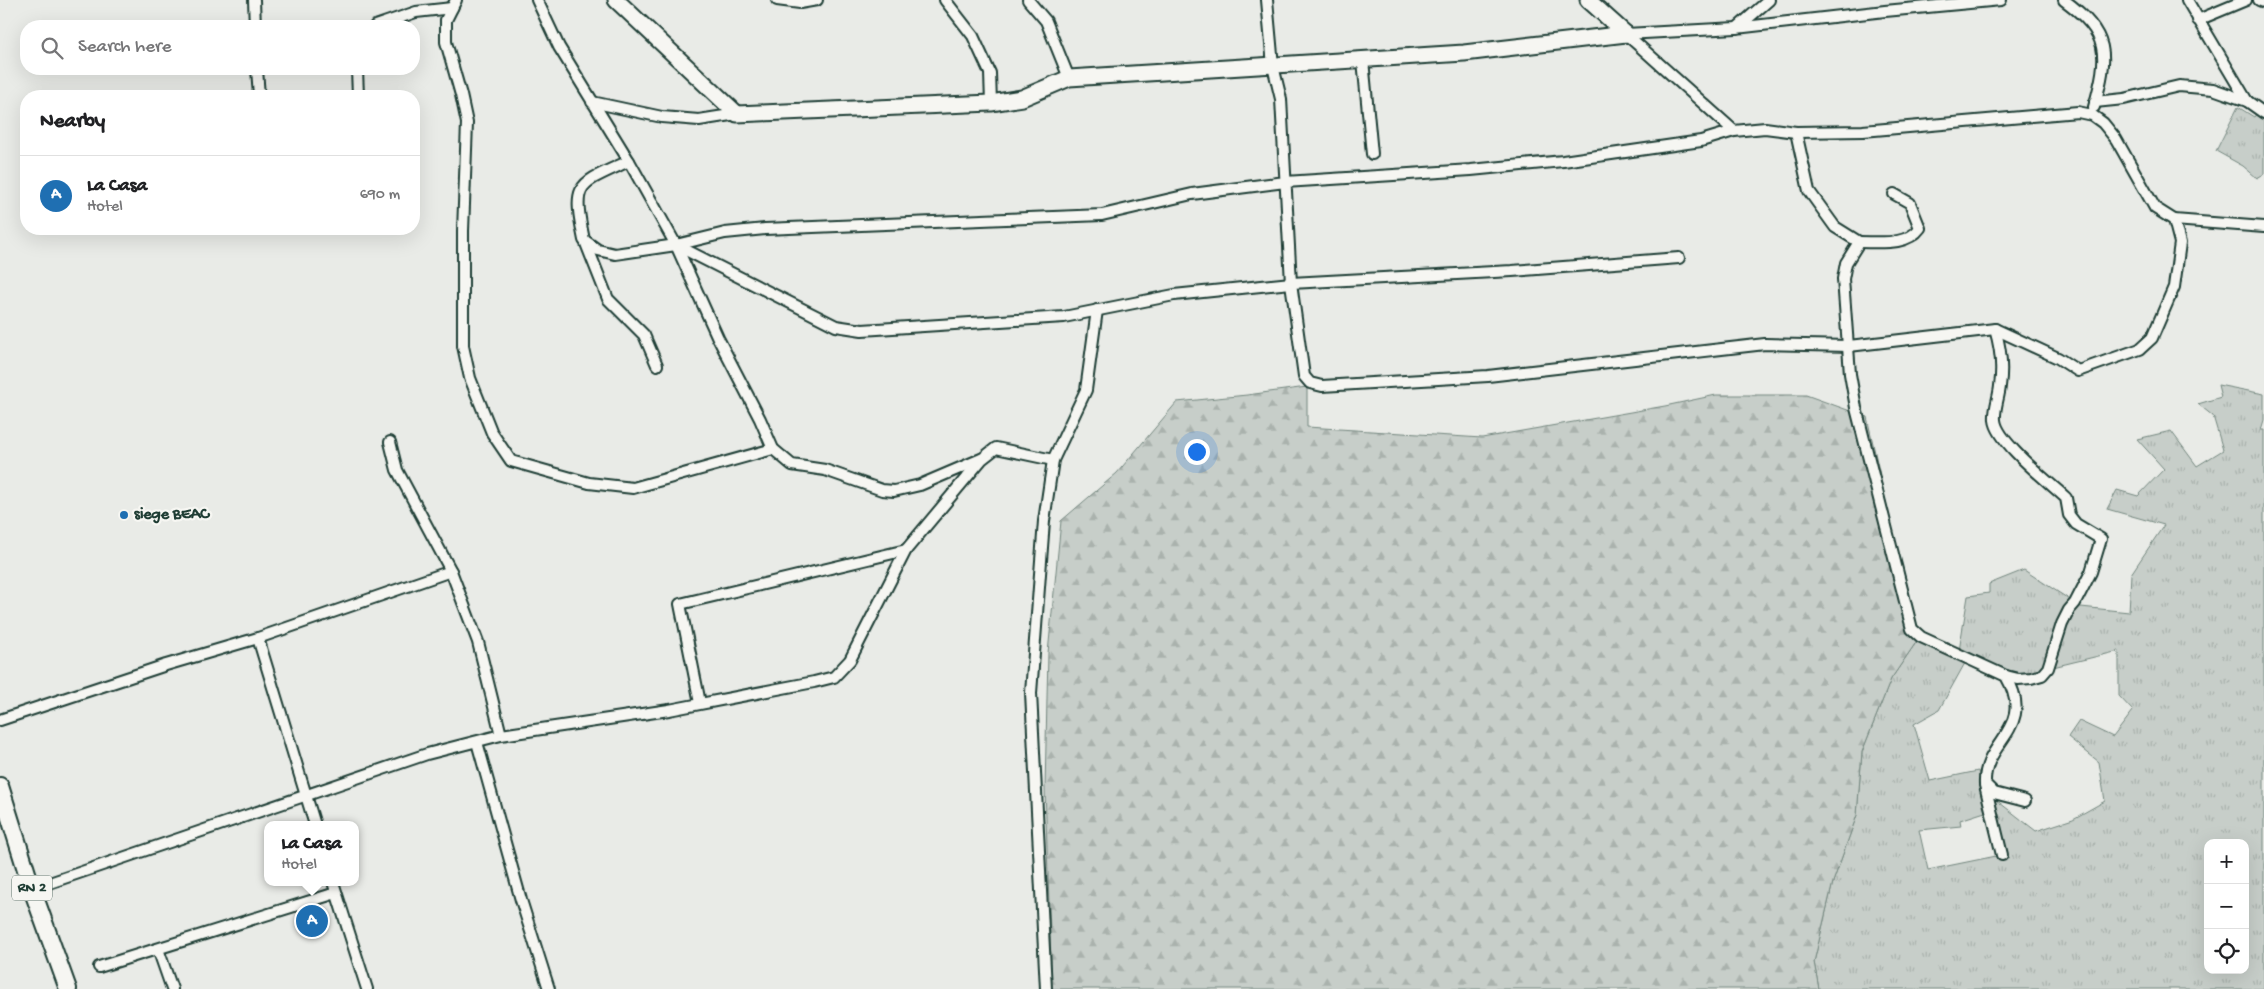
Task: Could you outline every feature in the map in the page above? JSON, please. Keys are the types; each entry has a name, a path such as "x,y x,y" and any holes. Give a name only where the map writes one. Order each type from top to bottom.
{"main road":[{"name":"RN 2","path":"0,786 32,889 68,989"}],"street":[{"path":"254,0 255,20"},
{"path":"537,0 559,48 628,161 676,245 718,338 756,411 772,449 792,465 825,470 882,490 894,491 920,485 982,459"},
{"path":"616,0 737,114"},
{"path":"777,0 800,3 817,0"},
{"path":"945,0 973,36 990,73 991,103"},
{"path":"1028,0 1046,21 1069,78"},
{"path":"1267,0 1273,66 1281,99 1291,283 1304,376 1310,383 1322,386 1488,376 1766,344 1849,346 1995,330 2058,358 2078,371 2140,349 2152,338 2174,287 2180,243 2174,220"},
{"path":"1588,0 1734,132"},
{"path":"1736,28 1770,0"},
{"path":"592,102 662,117 699,120 737,114 991,103 1022,98 1069,78 1464,53 1626,34 1736,28 1995,0"},
{"path":"2064,0 2084,15 2102,41 2103,64 2092,115"},
{"path":"2187,0 2248,101"},
{"path":"2198,20 2246,0"},
{"path":"2259,0 2264,2"},
{"path":"393,20 416,12 454,4"},
{"path":"454,4 446,20 446,42 467,123 463,231 463,346 470,378 492,433 511,461 589,483 633,488 772,449"},
{"path":"1363,60 1372,154"},
{"path":"257,75 259,90"},
{"path":"357,75 358,90"},
{"path":"2095,102 2124,99 2178,86 2213,89 2248,101 2264,113"},
{"path":"584,240 598,250 615,254 676,245 725,233 765,229 1102,215 1192,194 1285,182 1471,170 1563,161 1701,141 1734,132 1766,128 1796,132 1862,131 2078,112 2092,115 2103,123 2116,139 2155,208 2174,220 2264,227"},
{"path":"1796,132 1809,191 1835,227 1859,242 1906,240 1915,235 1920,228 1910,203 1894,194"},
{"path":"628,161 589,179 582,187 577,207 584,240 608,299 644,335 657,366"},
{"path":"1859,242 1846,263 1843,279 1856,408 1912,629 1920,637 2006,676 2018,679 2031,678 2042,675 2048,668 2062,624 2091,572 2101,539 2076,524 2069,515 2066,498 2024,460 1999,432 1995,422 1995,406 2000,388 2002,353 1995,330"},
{"path":"676,245 836,326 848,329 1064,317 1174,295 1291,283 1512,271 1679,258"},
{"path":"1046,989 1031,693 1044,521 1053,460 1086,390 1096,310"},
{"path":"390,442 397,470 451,571 478,642 501,735"},
{"path":"32,889 427,754 501,735 700,703 834,677 850,660 906,550 982,459 996,448 1053,460"},
{"path":"700,703 680,604 906,550"},
{"path":"0,720 166,665 258,638 451,571"},
{"path":"258,638 314,821"},
{"path":"2002,855 1984,773 1991,757 2014,723 2013,688 2006,676"},
{"path":"476,742 520,900 549,989"},
{"path":"1985,784 1994,793 2025,801"},
{"path":"99,967 158,949 335,887 367,989"},
{"path":"158,949 172,989"}],"green space":[{"path":"2264,104 2264,174 2257,178 2243,166 2216,151 2238,107 2254,117"},
{"path":"2218,385 2264,394 2264,420 2261,430 2264,430 2264,989 1819,989 1814,962 1833,882 1857,815 1862,752 1891,679 1917,641 1965,663 1939,710 1914,724 1930,781 1978,771 1988,811 1960,820 1961,826 1919,830 1928,870 2006,854 1991,796 2036,831 2073,819 2105,801 2099,762 2068,737 2079,721 2113,737 2133,711 2119,696 2119,651 2016,676 1959,651 1968,596 1989,593 1989,584 2024,570 2081,607 2129,612 2131,574 2164,525 2107,509 2117,490 2138,496 2164,469 2137,439 2171,431 2197,466 2223,450 2213,416 2198,404 2221,397"},
{"path":"1307,387 1307,427 1482,438 1665,406 1716,395 1806,395 1867,417 1917,641 1891,679 1862,752 1857,815 1833,882 1814,962 1819,989 1052,989 1045,789 1048,653 1061,521 1117,473 1177,402"}],"place":[{"name":"siege BEAC","path":"124,515"},
{"name":"La Casa","path":"312,921"}]}
